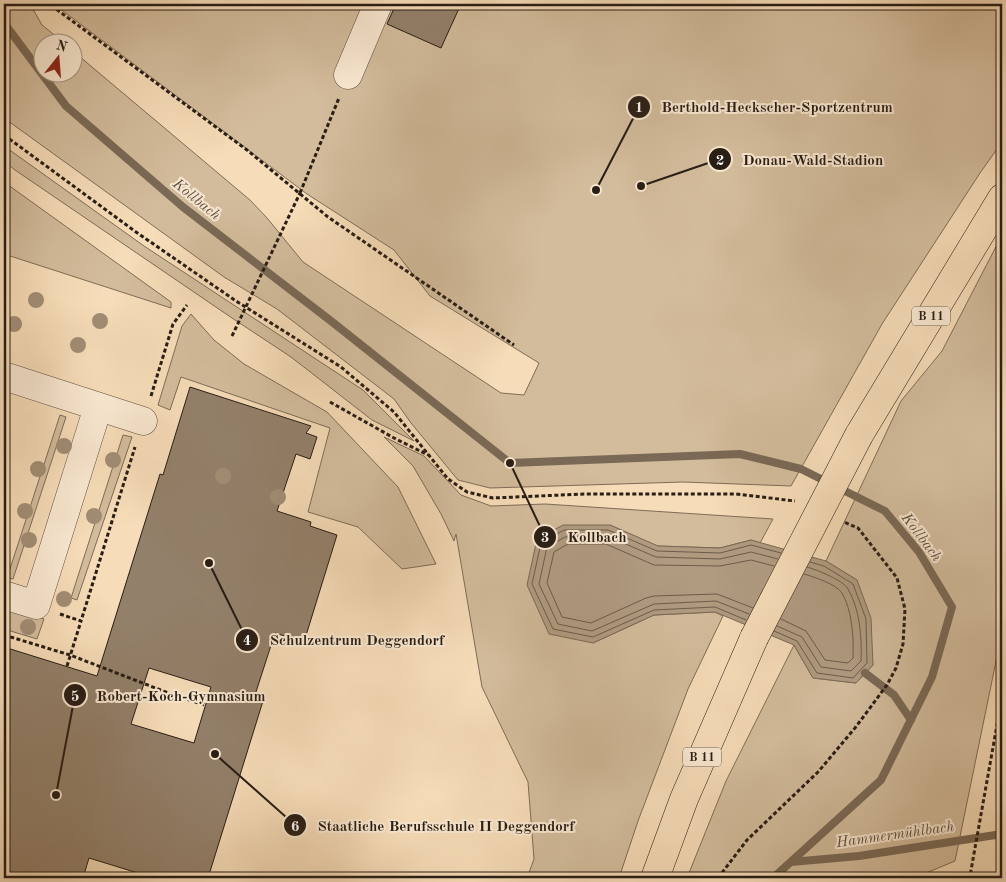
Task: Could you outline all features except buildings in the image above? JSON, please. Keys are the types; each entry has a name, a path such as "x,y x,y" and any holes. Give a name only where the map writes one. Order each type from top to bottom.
{"highway":[{"name":"B 11","path":"655,878 684,798 754,638 859,435 1002,198"}],"lane":[{"path":"348,75 378,4"},
{"path":"4,376 143,421"},
{"path":"4,595 36,606 98,407"}],"path":[{"path":"53,4 56,9 247,150 328,217 514,345"},
{"path":"232,336 300,193 348,75"},
{"path":"4,135 136,232 236,301 341,367 394,412 448,479 467,492 494,498 584,494 726,494 798,501"},
{"path":"67,666 173,324 187,305"},
{"path":"330,402 394,438 431,456"},
{"path":"718,878 747,840 818,772 855,728 896,668 903,644 905,609 897,578 858,528 841,520"},
{"path":"36,606 81,621"},
{"path":"4,635 70,655 205,705"},
{"path":"953,878 970,876 1002,697"}],"shaded area":[{"path":"4,4 30,4 42,25 51,32 32,32 32,82 82,82 82,59 250,200 303,262 501,393 524,395 539,363 430,296 394,250 307,194 59,8 57,4 1002,4 1002,142 882,324 791,486 683,482 490,488 458,480 411,423 394,399 277,309 224,277 4,118"},
{"path":"4,146 144,246 363,390 414,441 372,420 291,357 15,170 4,161"},
{"path":"4,182 171,302 171,308 4,254"},
{"path":"1002,235 1002,632 955,861 914,878 687,878 726,781 794,645 813,678 856,683 873,665 857,580 826,561 901,401 942,351"},
{"path":"191,314 214,340 244,364 327,412 398,487 436,564 402,569 358,527 308,512 330,428 181,377 170,410 158,405 182,326"},
{"path":"60,415 66,417 13,579 7,578"},
{"path":"123,435 132,437 77,600 71,598"},
{"path":"384,437 424,456 461,495 491,506 545,504 773,519 760,543 751,540 720,548 657,546 610,525 593,643 654,615 715,612 723,616 688,689 638,821 619,878 527,878 534,859 528,782 482,687 456,534 454,541 441,514 413,466"},
{"path":"4,607 44,619 37,639 4,629"}],"water":[{"path":"563,525 610,525 658,546 720,548 751,540 826,561 857,580 871,618 873,665 856,683 813,678 794,645 715,612 654,615 593,643 549,634 527,585 537,539"}],"waterway":[{"name":"Kollbach","path":"4,23 66,106 183,207 510,463 740,454 801,469 885,511 919,552 952,607 932,677 881,780 773,878"},
{"path":"865,673 894,695 911,720"},
{"name":"Hammermühlbach","path":"791,862 859,856 1002,834"}],"place":[{"name":"Donau-Wald-Stadion","path":"641,186"},
{"name":"Berthold-Heckscher-Sportzentrum","path":"596,190"},
{"name":"Kollbach","path":"510,463"},
{"name":"Schulzentrum Deggendorf","path":"209,563"},
{"name":"Staatliche Berufsschule II Deggendorf","path":"215,754"},
{"name":"Robert-Koch-Gymnasium","path":"56,795"}]}
